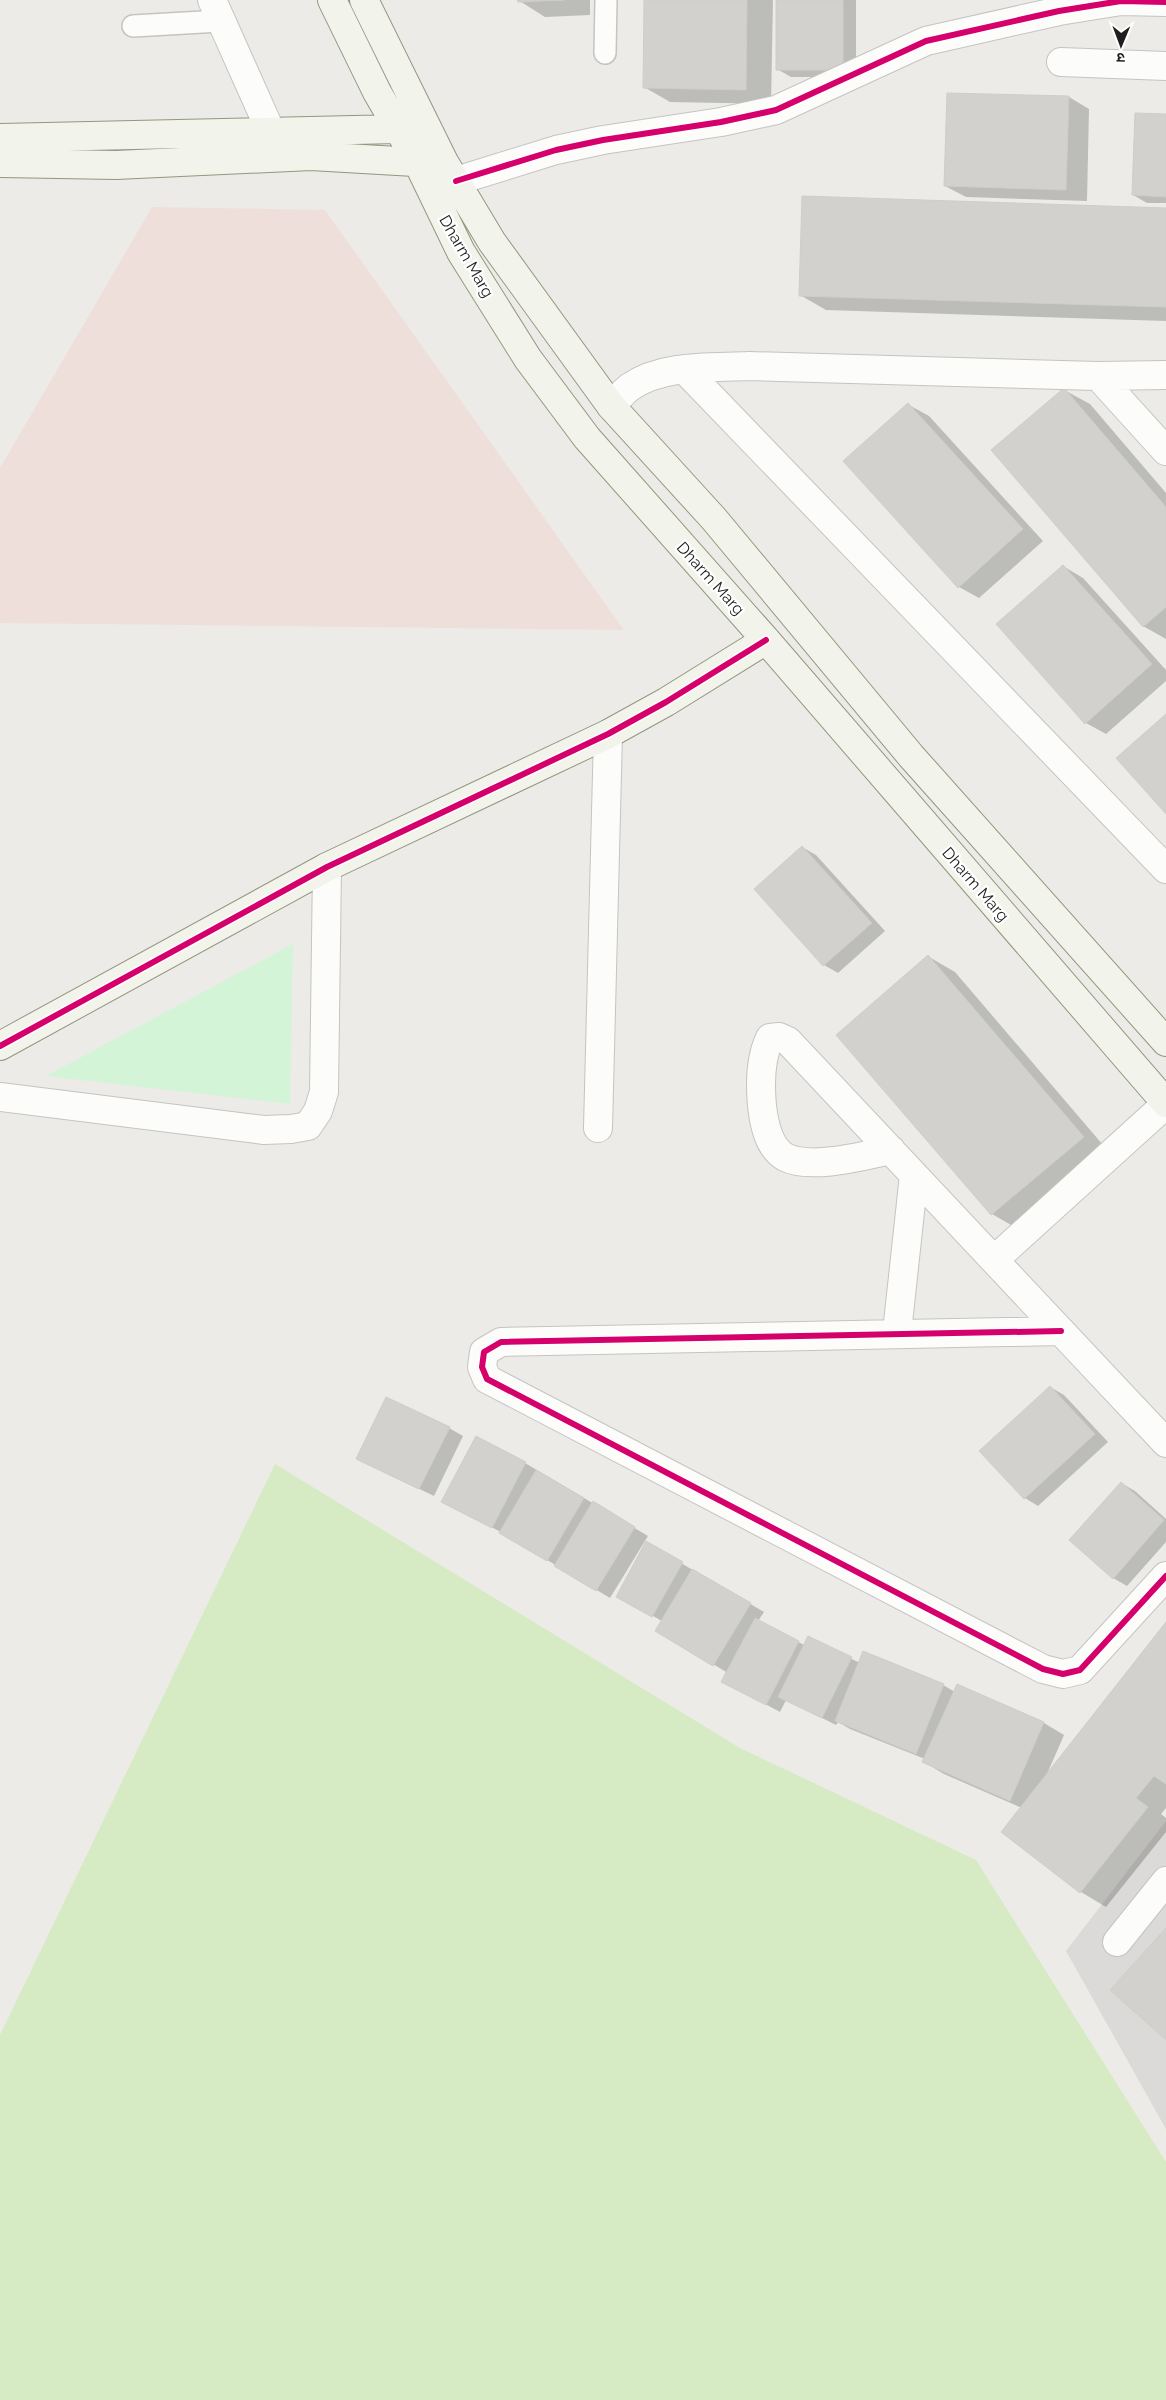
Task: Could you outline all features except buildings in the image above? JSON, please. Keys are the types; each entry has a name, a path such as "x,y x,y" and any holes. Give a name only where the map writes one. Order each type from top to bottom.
{"main road":[{"name":"Dharm Marg","path":"332,0 377,92 398,129 439,169 611,406 714,519 911,756 1166,1042"},
{"name":"Dharm Marg","path":"364,0 430,132 461,252 528,359 587,438 766,640 1166,1103"},
{"path":"0,138 398,129 430,132"},
{"path":"0,163 116,165 310,156 439,169"},
{"path":"0,1046 327,867 608,734 666,702 766,640"}],"street":[{"path":"439,169 556,150 603,140 720,122 776,110 926,41 1059,6 1121,1 1166,2"},
{"path":"216,10 271,132"},
{"path":"1061,62 1166,66"},
{"path":"611,406 630,387 650,377 685,370 749,366 1098,376 1166,375"},
{"path":"685,370 1166,869"},
{"path":"1098,376 1166,451"},
{"path":"598,1128 608,734"},
{"path":"0,1097 264,1130 291,1130 308,1126 318,1111 324,1092 327,867"},
{"path":"891,1150 839,1161 806,1162 785,1156 772,1143 764,1124 761,1096 762,1061 770,1038 779,1037 788,1041 891,1150 1060,1331 1166,1443"},
{"path":"994,1260 1166,1103"},
{"path":"897,1332 914,1175"},
{"path":"1060,1331 897,1332 501,1342 484,1352 482,1367 487,1379 1043,1669 1063,1674 1080,1670 1166,1576"},
{"path":"1117,1942 1166,1881"}],"lane":[{"path":"605,52 606,0"},
{"path":"133,26 216,10"}],"shaded area":[{"path":"152,207 325,210 624,630 0,623 0,468"},
{"path":"1166,1821 1166,2129 1066,1951"}],"green space":[{"path":"293,944 290,1104 46,1076"},
{"path":"275,1464 740,1748 976,1860 1166,2162 1166,2400 0,2400 0,2035"}],"cycle path":[{"path":"456,181 556,150 603,140 721,122 776,110 926,41 1059,11 1121,1 1166,2"},
{"path":"0,1046 327,867 608,734 666,702 766,640"},
{"path":"1061,1331 501,1342 484,1352 482,1367 487,1379 1043,1669 1063,1674 1080,1670 1166,1576"}]}
